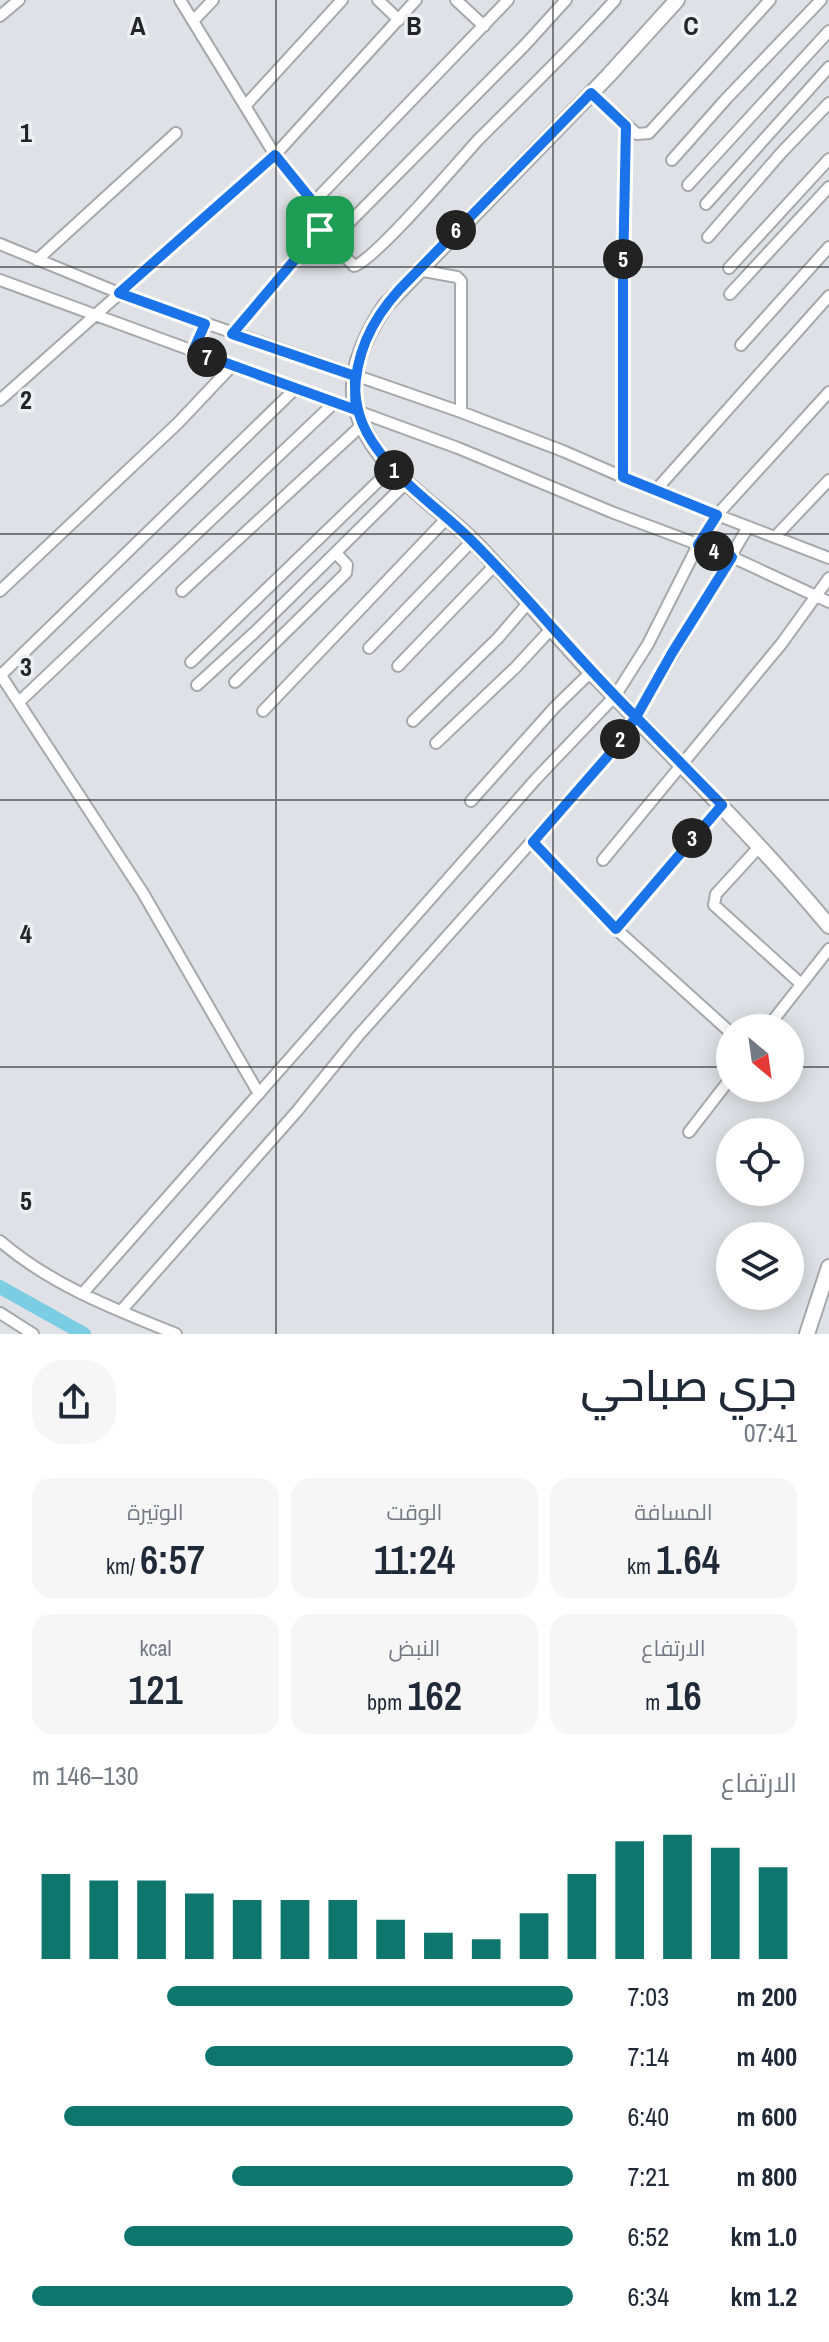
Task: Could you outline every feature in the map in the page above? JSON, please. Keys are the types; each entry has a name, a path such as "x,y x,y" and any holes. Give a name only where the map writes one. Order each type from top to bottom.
{"street":[{"path":"0,16 19,0"},
{"path":"180,0 275,155 313,202"},
{"path":"194,20 213,0"},
{"path":"245,106 342,0"},
{"path":"378,0 399,20"},
{"path":"0,400 275,155 416,0"},
{"path":"456,0 484,26"},
{"path":"508,0 313,202 308,215 354,266 361,264 576,44 615,0"},
{"path":"331,241 566,0"},
{"path":"677,0 385,306 364,342 355,376 356,410 362,425 392,468 495,565 591,672 760,846 829,926"},
{"path":"591,93 637,134 649,133 770,0"},
{"path":"672,160 821,0"},
{"path":"688,185 829,31"},
{"path":"706,204 829,67"},
{"path":"708,237 829,103"},
{"path":"623,477 626,126"},
{"path":"37,260 176,133"},
{"path":"729,268 829,159"},
{"path":"730,294 829,187"},
{"path":"232,334 320,230"},
{"path":"2,247 232,334 461,412 829,558"},
{"path":"741,345 829,247"},
{"path":"418,270 457,277 461,281 461,412"},
{"path":"0,280 517,471 732,557 829,602"},
{"path":"655,491 829,296"},
{"path":"193,351 205,324"},
{"path":"0,591 178,423 231,367"},
{"path":"259,1094 143,893 0,675 295,389"},
{"path":"83,1293 536,779 615,696 633,672 662,621 698,545 717,515 829,392"},
{"path":"19,702 334,403"},
{"path":"182,591 362,425"},
{"path":"191,662 392,468"},
{"path":"775,537 829,480"},
{"path":"197,685 406,483"},
{"path":"263,711 447,518"},
{"path":"121,1311 298,1110 358,1036 608,756 636,717 748,527"},
{"path":"369,648 472,541"},
{"path":"235,682 346,573 347,565 336,553"},
{"path":"398,666 495,565"},
{"path":"603,860 782,643 829,578"},
{"path":"413,721 498,638 529,602"},
{"path":"436,743 552,628"},
{"path":"471,801 555,707 591,672"},
{"path":"616,929 722,805"},
{"path":"533,842 616,929 716,1019"},
{"path":"760,846 716,894 714,905 801,984"},
{"path":"778,1014 829,949"},
{"path":"689,1132 716,1097"},
{"path":"0,1241 32,1267 176,1334"},
{"path":"807,1334 829,1267"},
{"path":"0,1313 33,1334"}],"waterway":[{"path":"0,1287 84,1334"}],"route":[{"path":"320,230 232,334 355,376 356,410 362,425 392,468 472,541 636,717 608,756 533,842 616,929 722,805 636,717 732,557 698,545 717,515 623,477 626,126 591,93 399,290 374,322 364,342 355,376 354,394 356,410 193,351 205,324 119,293 275,155 313,202 308,208 308,215 320,230"}]}
